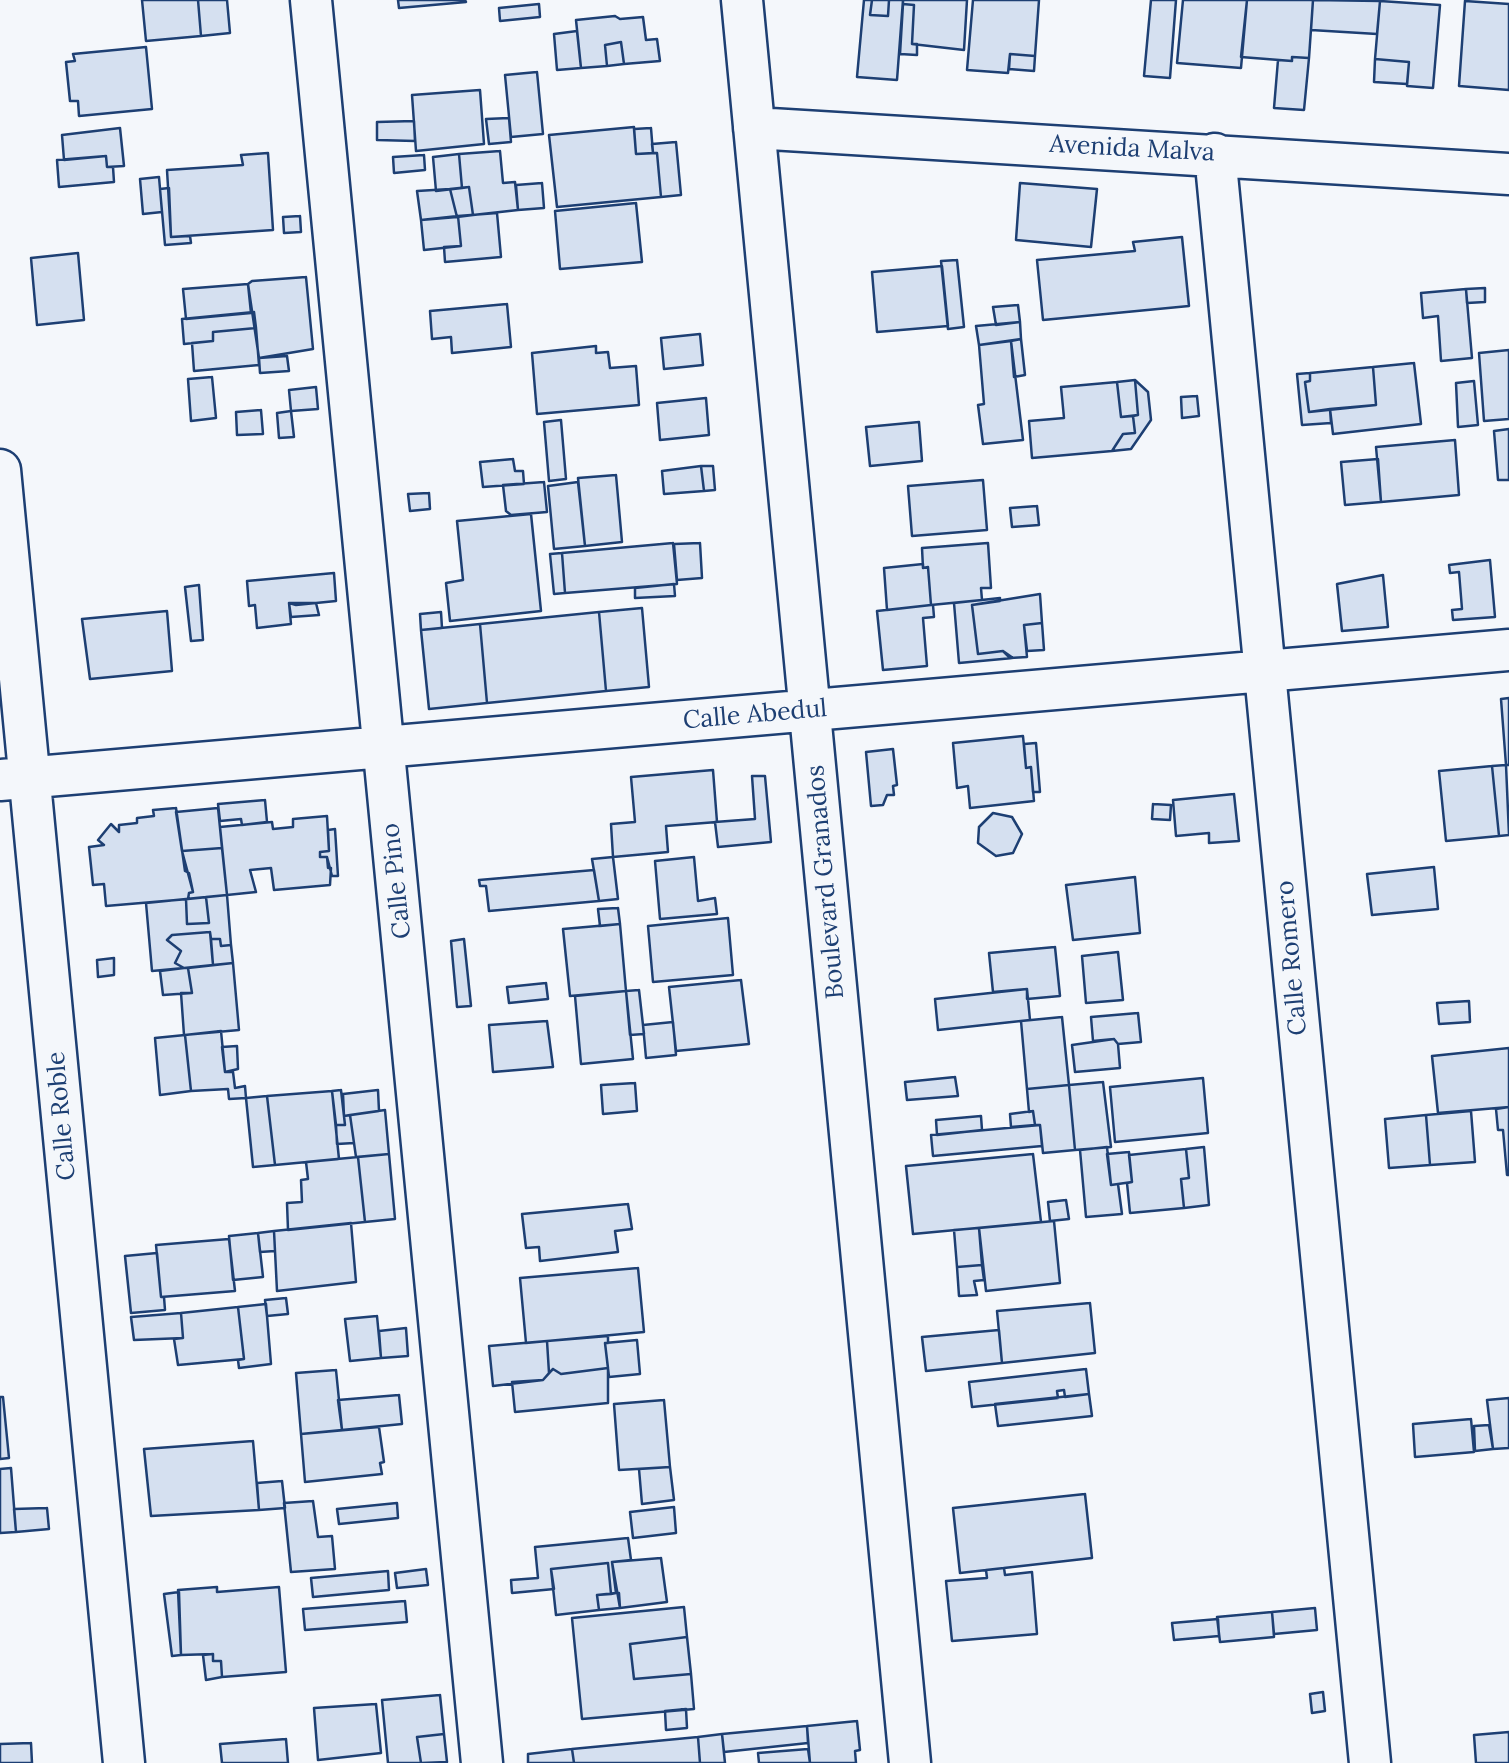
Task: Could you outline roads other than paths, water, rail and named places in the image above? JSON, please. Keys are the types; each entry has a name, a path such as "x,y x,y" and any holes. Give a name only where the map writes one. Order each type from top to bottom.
{"street":[{"name":"Calle Pino","path":"311,0 482,1763"},
{"name":"Boulevard Granados","path":"742,0 910,1763"},
{"name":"Avenida Malva","path":"754,128 1509,174"},
{"name":"Calle Romero","path":"1214,154 1370,1763"},
{"name":"Calle Roble","path":"0,470 15,778 124,1763"},
{"name":"Calle Abedul","path":"15,778 1509,650"}]}
